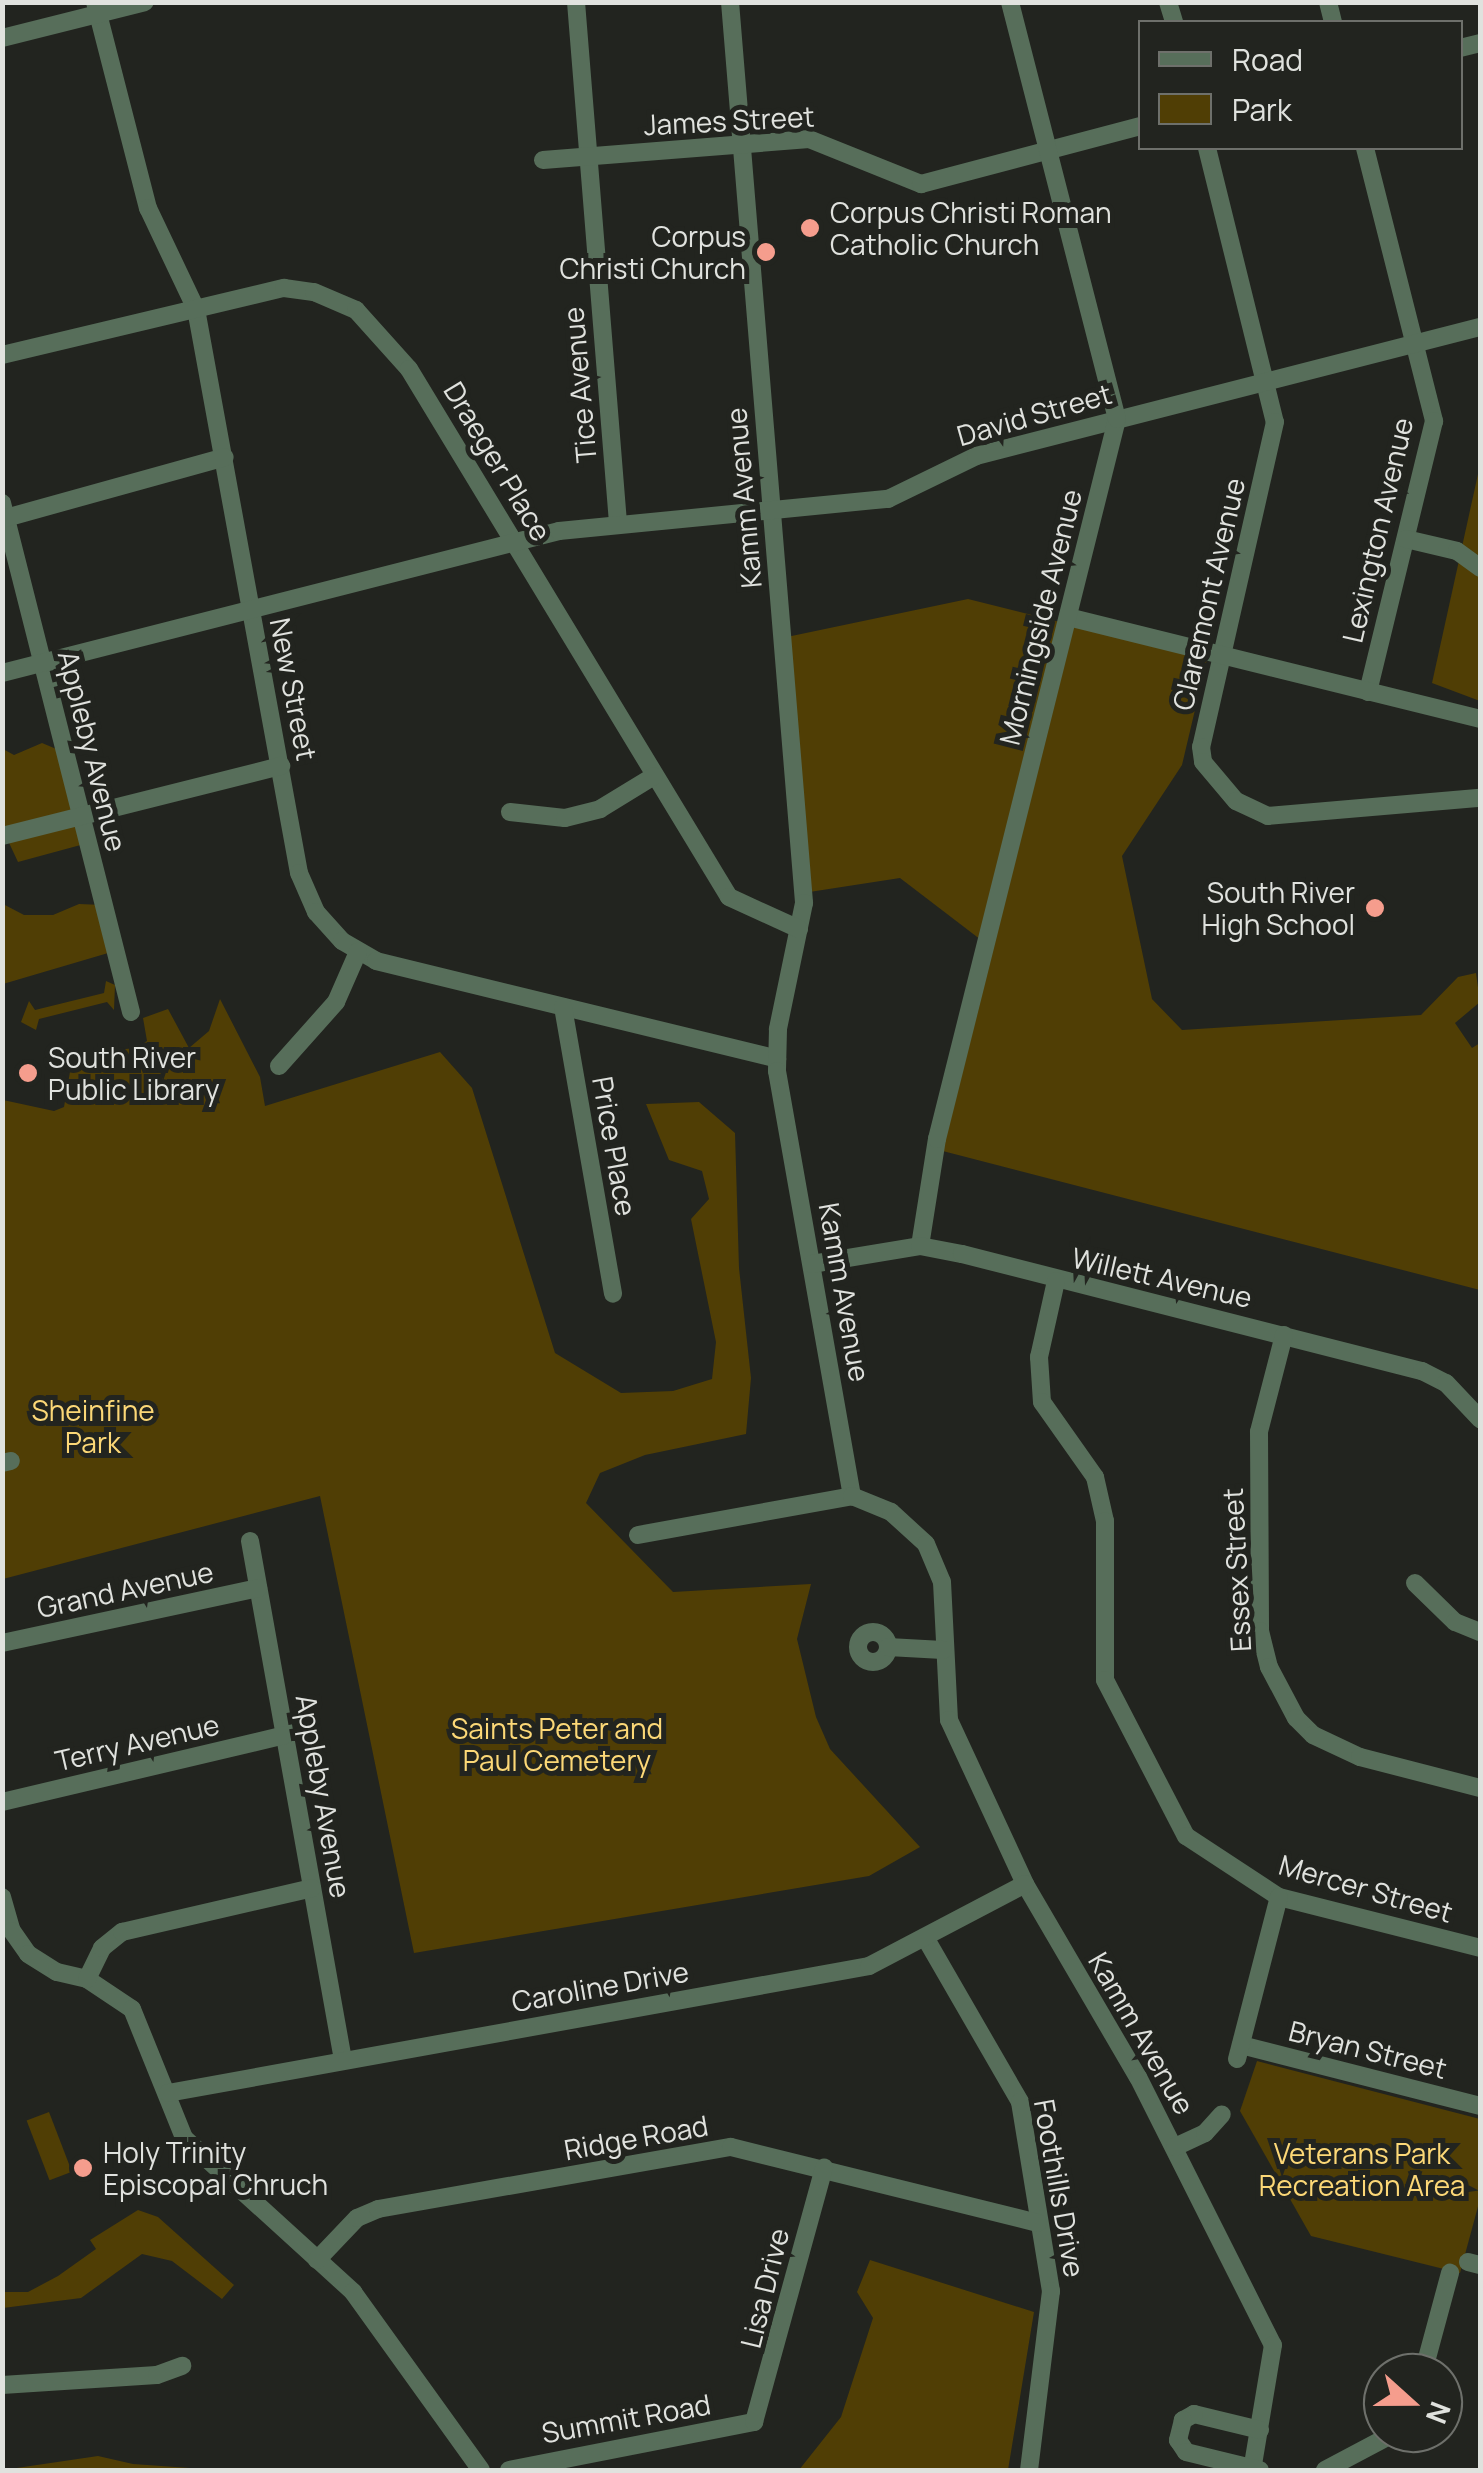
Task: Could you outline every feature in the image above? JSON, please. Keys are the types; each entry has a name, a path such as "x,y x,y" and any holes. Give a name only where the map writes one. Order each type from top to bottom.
{"street":[{"path":"2,38 96,8 144,2"},
{"name":"Tice Avenue","path":"576,2 618,524"},
{"name":"Kamm Avenue","path":"730,2 804,903 777,1060 852,1496 891,1512 926,1544 942,1582 942,1650 949,1720 1026,1884 1175,2147 1274,2345 1255,2470"},
{"name":"Morningside Avenue","path":"920,1246 937,1139 1116,419 1010,2"},
{"name":"New Street","path":"96,8 148,208 196,309 306,894 324,923 358,952 777,1060"},
{"name":"James Street","path":"543,160 742,142 826,142 921,184 1138,127"},
{"name":"Claremont Avenue","path":"1208,150 1266,380 1273,436 1201,747 1210,777 1236,801 1288,816 1480,798"},
{"name":"Lexington Avenue","path":"1366,150 1434,421 1368,692"},
{"name":"Draeger Place","path":"2,355 284,288 356,310 409,369 729,897 799,929"},
{"name":"David Street","path":"2,674 515,543 618,524 888,499 976,456 1480,327"},
{"path":"4,513 225,458"},
{"name":"Appleby Avenue","path":"4,513 131,1012"},
{"path":"1406,538 1457,551 1480,568"},
{"path":"1068,617 1223,652 1480,719"},
{"path":"2,836 281,766"},
{"path":"510,812 565,818 600,809 654,776"},
{"path":"279,1066 336,1002 358,952"},
{"name":"Price Place","path":"563,1007 613,1294"},
{"name":"Willett Avenue","path":"812,1264 920,1246 1422,1371 1446,1383 1480,1419"},
{"name":"Mercer Street","path":"1056,1281 1039,1357 1042,1402 1095,1476 1102,1506 1105,1680 1186,1836 1278,1897 1480,1948"},
{"name":"Essex Street","path":"1284,1335 1259,1432 1260,1631 1269,1667 1296,1718 1313,1735 1360,1757 1480,1788"},
{"path":"638,1536 852,1496"},
{"name":"Appleby Avenue","path":"250,1540 343,2060"},
{"path":"1415,1583 1455,1622 1480,1632"},
{"name":"Grand Avenue","path":"2,1643 258,1588"},
{"path":"888,1647 942,1650"},
{"name":"Terry Avenue","path":"2,1802 285,1736"},
{"name":"Caroline Drive","path":"168,2093 869,1966 1026,1884"},
{"path":"87,1979 102,1948 135,1926 312,1888"},
{"path":"2,1896 12,1931 28,1954 57,1972 87,1979 132,2008 191,2146 318,2260 375,2320 482,2470"},
{"name":"Bryan Street","path":"1278,1897 1239,2052 1480,2106"},
{"name":"Foothills Drive","path":"926,1939 1020,2102 1051,2291 1029,2470"},
{"path":"1175,2147 1205,2134 1222,2114"},
{"name":"Ridge Road","path":"318,2260 357,2218 404,2202 731,2147 1038,2223"},
{"name":"Lisa Drive","path":"754,2422 824,2167"},
{"path":"1428,2353 1450,2272"},
{"path":"2,2385 158,2375 182,2366"},
{"path":"1255,2470 1186,2452 1179,2428 1194,2414 1260,2430"},
{"name":"Summit Road","path":"509,2470 754,2422"},
{"path":"1325,2470 1363,2450"}],"green space":[{"path":"1480,465 1480,701 1432,683"},
{"path":"968,599 1207,659 1182,765 1122,856 1152,999 1182,1030 1421,1015 1458,977 1476,973 1480,1002 1455,1023 1472,1048 1480,1043 1480,1290 935,1149 985,943 900,878 803,893 782,638"},
{"path":"42,743 66,753 88,843 18,862 3,830 3,749 14,755"},
{"path":"3,904 24,915 53,915 79,904 103,905 115,951 3,984"},
{"path":"106,981 115,985 114,1010 107,1002 39,1019 36,1030 21,1022 29,1001 35,1010 104,993"},
{"path":"220,999 260,1077 265,1106 440,1052 472,1088 555,1353 621,1393 673,1391 712,1379 716,1342 691,1219 709,1199 702,1171 669,1160 646,1104 699,1102 735,1133 739,1268 751,1378 746,1434 645,1455 600,1473 586,1503 673,1592 811,1584 797,1639 816,1717 830,1749 920,1847 869,1876 414,1953 320,1496 3,1579 3,1100 54,1111 64,1107 73,1054 136,1048 147,1041 143,1018 168,1009 189,1048 209,1031"},
{"name":"Veterans Park Recreation Area","path":"1257,2061 1480,2119 1480,2199 1460,2273 1311,2236 1240,2111"},
{"path":"49,2112 72,2172 50,2180 27,2121"},
{"path":"138,2210 158,2217 234,2285 222,2299 172,2261 142,2254 81,2298 3,2308 3,2292 28,2292 58,2276 96,2249 90,2240"},
{"path":"870,2260 1034,2312 1008,2470 799,2470 841,2417 873,2318 857,2292"},
{"path":"98,2456 133,2464 218,2470 3,2470"}],"place":[{"name":"Corpus Christi Roman Catholic Church","path":"810,228"},
{"name":"Corpus Christi Church","path":"766,252"},
{"name":"South River High School","path":"1375,908"},
{"name":"South River Public Library","path":"28,1073"},
{"name":"Holy Trinity Episcopal Chruch","path":"83,2168"}],"park label":[{"name":"Sheinfine Park","path":"93,1426"},
{"name":"Saints Peter and Paul Cemetery","path":"557,1744"}]}
